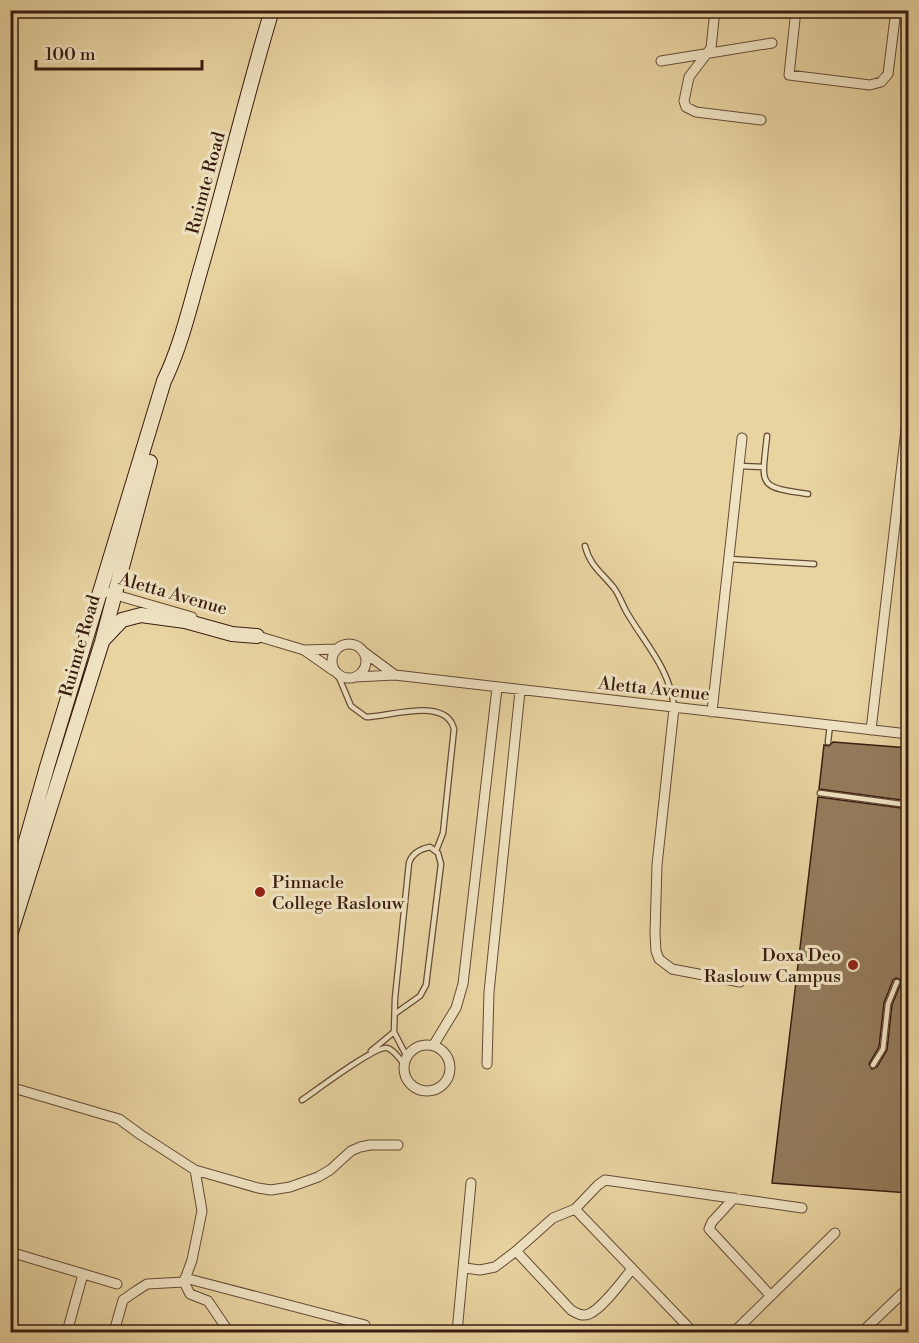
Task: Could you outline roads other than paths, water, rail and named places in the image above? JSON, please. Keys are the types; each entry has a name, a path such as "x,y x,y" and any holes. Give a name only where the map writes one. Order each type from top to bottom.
{"main road":[{"name":"Ruimte Road","path":"10,898 51,756 107,592 164,381 172,364 228,177 249,87 272,10"},
{"name":"Ruimte Road","path":"10,935 102,642 107,592"},
{"path":"102,642 122,620 141,615 185,621 232,634 257,636"}],"street":[{"path":"715,10 711,48 691,72 684,101 686,107 696,112 761,120"},
{"path":"796,10 789,75 870,85 881,82 888,74 896,10"},
{"path":"661,61 772,43"},
{"path":"871,730 905,470 909,413"},
{"path":"712,712 742,438"},
{"name":"Aletta Avenue","path":"107,592 304,650 336,649"},
{"path":"354,644 363,652 366,663 361,674 356,678 344,678 336,673 331,659 336,649 342,645 354,644"},
{"name":"Aletta Avenue","path":"304,650 336,673"},
{"name":"Aletta Avenue","path":"363,652 395,675"},
{"name":"Aletta Avenue","path":"356,678 395,675 909,734"},
{"path":"434,1046 456,1008 463,984 497,688"},
{"path":"487,1064 489,992 520,691"},
{"path":"674,708 657,865 656,951 663,964 672,969 740,982"},
{"path":"434,1046 445,1054 450,1068 445,1082 439,1087 425,1091 411,1085 404,1071 406,1060 418,1047 434,1046"},
{"path":"10,1087 119,1119 195,1170 271,1190 318,1178 351,1151 360,1147 398,1145"},
{"path":"195,1170 202,1211 192,1260 185,1280 190,1294 208,1301 229,1332"},
{"path":"465,1268 480,1270 491,1268 516,1251 552,1218 574,1209 606,1180 802,1208"},
{"path":"457,1332 465,1268 471,1183"},
{"path":"734,1198 712,1222 710,1229 771,1296"},
{"path":"574,1209 693,1332"},
{"path":"734,1332 835,1233"},
{"path":"516,1251 571,1310 582,1316 600,1306 632,1269"},
{"path":"10,1252 117,1284"},
{"path":"68,1332 83,1274"},
{"path":"114,1332 123,1300 147,1284 185,1280 365,1325"},
{"path":"862,1332 909,1288"}],"lane":[{"path":"767,436 764,467 766,482 778,490 808,494"},
{"path":"739,466 764,467"},
{"path":"585,546 592,564 614,588 628,615 657,658 670,684 674,708"},
{"path":"729,559 814,564"},
{"path":"336,673 351,706 366,717 404,711 433,711 443,714 452,721 454,729 443,832 436,851"},
{"path":"828,742 830,725"},
{"path":"820,793 909,805"},
{"path":"396,1013 420,996 426,985 441,864 441,857 430,848 422,848 410,858 395,998 394,1032 406,1060"},
{"path":"873,1065 883,1049 888,1004 897,982"},
{"path":"302,1100 367,1055 394,1032"},
{"path":"906,1070 909,1042"},
{"path":"367,1055 380,1048 387,1048 406,1060"}],"place":[{"name":"Pinnacle College Raslouw","path":"260,892"},
{"name":"Doxa Deo Raslouw Campus","path":"853,965"}]}
